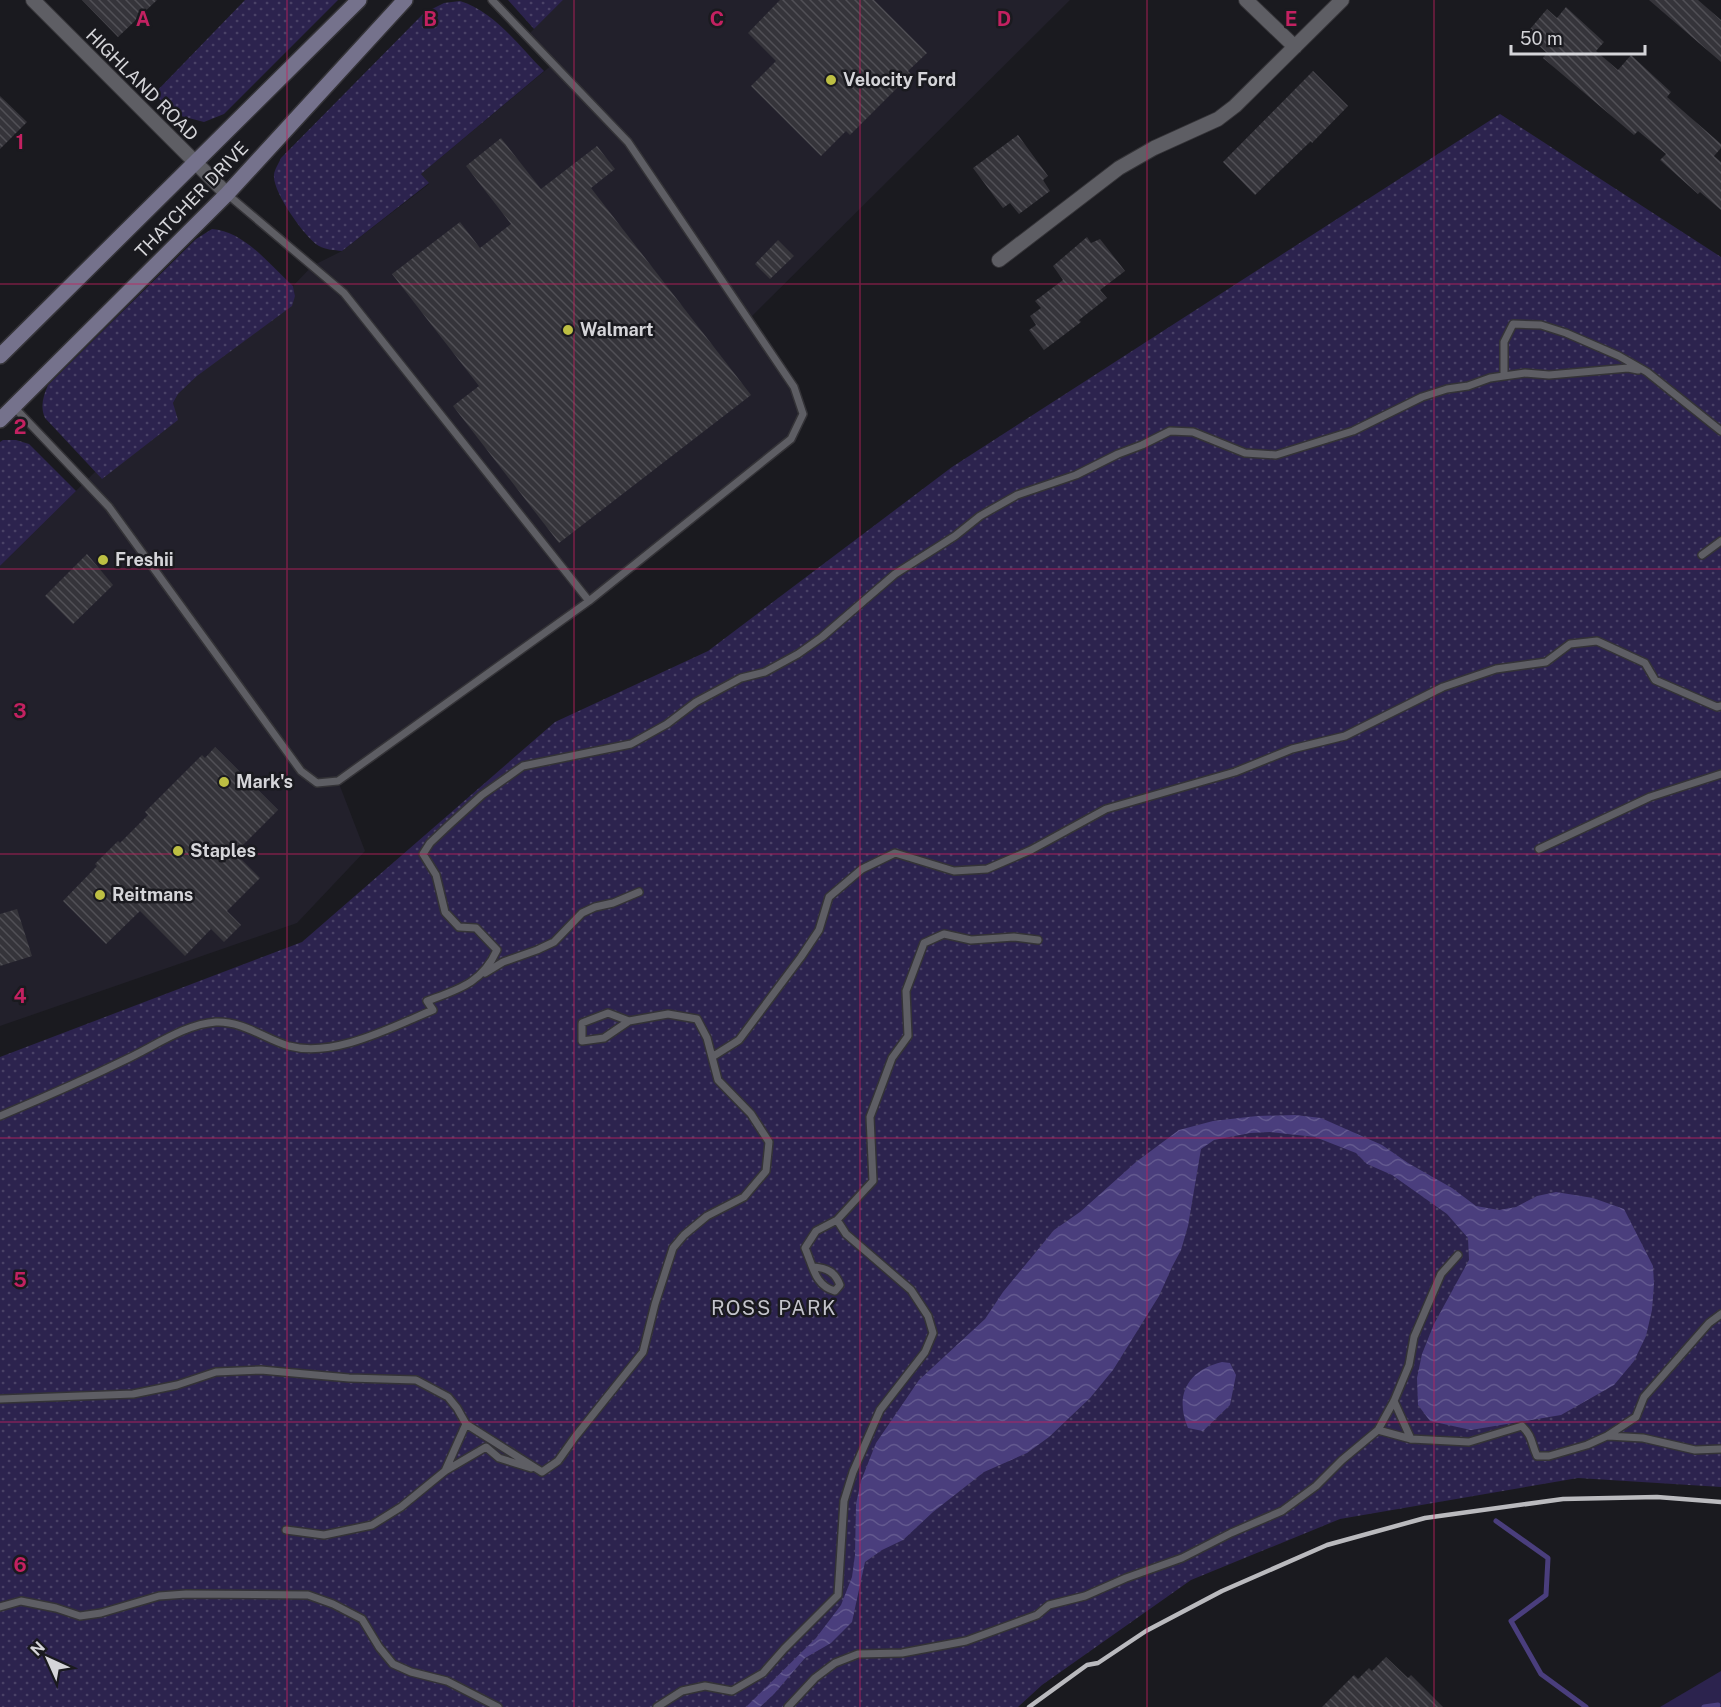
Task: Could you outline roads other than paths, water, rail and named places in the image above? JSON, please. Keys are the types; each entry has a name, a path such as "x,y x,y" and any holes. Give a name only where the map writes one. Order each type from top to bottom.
{"main road":[{"name":"THATCHER DRIVE","path":"0,356 359,0"},
{"name":"THATCHER DRIVE","path":"0,420 227,194 405,0"}],"street":[{"name":"HIGHLAND ROAD","path":"33,0 227,194"},
{"path":"1246,0 1295,47"},
{"path":"999,260 1119,168 1154,148 1218,119 1235,106 1342,0"}],"lane":[{"path":"14,407 109,507 302,771 317,783 338,781 589,601 791,439 802,414 794,387 628,142 492,0"},
{"path":"227,194 344,293 589,601"},
{"path":"1504,376 1504,342 1513,324 1541,325 1619,356 1647,372 1721,431"},
{"path":"479,977 492,962 498,950 476,928 459,927 445,912 436,875 423,854 430,843 482,795 523,766 631,744 667,724 696,702 741,678 765,672 798,654 822,637 895,574 955,536 980,516 1017,495 1076,476 1170,431 1192,432 1245,453 1276,455 1353,431 1422,397 1490,378 1525,373 1549,375 1628,368 1647,372"},
{"path":"1702,555 1721,542"},
{"path":"712,1057 740,1040 801,957 819,930 829,897 862,869 895,852 954,871 987,869 1031,850 1106,809 1235,772 1292,749 1345,736 1443,687 1496,669 1546,662 1570,644 1597,641 1645,663 1655,680 1718,707 1721,706"},
{"path":"1539,849 1650,798 1721,774"},
{"path":"0,1116 64,1089 191,1027 217,1022 246,1027 291,1046 314,1049 340,1045 432,1010 427,1001 453,991 503,962 554,942 582,913 639,892"},
{"path":"814,1267 806,1248 816,1231 837,1220 873,1181 870,1117 892,1058 908,1036 906,991 924,943 944,934 971,940 1014,937 1038,940"},
{"path":"542,1472 558,1461 643,1352 673,1248 684,1235 707,1216 744,1197 766,1171 769,1142 751,1114 718,1080 707,1038 697,1019 668,1014 630,1021 604,1038 582,1041 582,1023 608,1013 630,1021"},
{"path":"657,1707 682,1691 705,1686 732,1691 763,1673 838,1595 844,1501 853,1472 880,1410 925,1352 933,1333 928,1316 911,1290 846,1234 837,1220"},
{"path":"788,1707 815,1678 835,1663 858,1654 902,1653 966,1641 1037,1615 1049,1605 1085,1596 1126,1578 1182,1558 1282,1511 1316,1486 1342,1460 1378,1430 1394,1401 1409,1365 1414,1337 1441,1274 1458,1255"},
{"path":"1378,1430 1411,1439 1469,1443 1522,1426 1531,1435 1537,1456 1568,1452 1607,1436 1636,1417 1644,1397 1709,1323 1721,1314"},
{"path":"0,1400 133,1394 177,1385 216,1372 261,1370 349,1378 416,1380 448,1397 458,1408 466,1424 542,1472"},
{"path":"1394,1401 1411,1439"},
{"path":"445,1471 466,1424"},
{"path":"1607,1436 1643,1438 1695,1450 1721,1449"},
{"path":"286,1530 324,1535 372,1525 401,1508 445,1471 486,1447 499,1458 542,1472"},
{"path":"0,1607 21,1601 81,1616 159,1596 186,1594 308,1595 333,1604 362,1619 393,1664 411,1672 447,1681 498,1707"}],"water":[{"path":"1295,1115 1321,1118 1382,1145 1452,1188 1476,1206 1499,1210 1516,1207 1537,1196 1556,1192 1593,1198 1624,1209 1653,1266 1652,1310 1646,1336 1634,1361 1614,1385 1561,1415 1471,1430 1430,1421 1418,1405 1417,1378 1422,1354 1434,1324 1469,1260 1468,1238 1447,1214 1392,1175 1367,1164 1356,1153 1315,1137 1270,1132 1250,1133 1214,1140 1201,1149 1188,1226 1181,1250 1159,1296 1113,1370 1090,1398 1049,1437 1027,1453 984,1472 933,1512 903,1540 882,1550 865,1562 852,1622 831,1643 805,1658 760,1707 746,1707 816,1638 841,1605 852,1577 856,1504 861,1481 876,1443 919,1380 985,1319 1003,1292 1054,1230 1080,1212 1136,1162 1179,1130 1213,1121"},
{"path":"1222,1362 1230,1363 1236,1375 1230,1405 1203,1431 1188,1428 1183,1405 1187,1386 1200,1371"}],"waterway":[{"path":"1496,1521 1548,1558 1546,1595 1511,1621 1541,1674 1586,1707"},
{"path":"1704,1707 1718,1705"}],"railway":[{"path":"1029,1707 1087,1665 1098,1663 1146,1631 1222,1591 1327,1545 1425,1518 1563,1499 1657,1497 1721,1502"}],"place":[{"name":"Velocity Ford","path":"831,80"},
{"name":"Walmart","path":"568,330"},
{"name":"Freshii","path":"103,560"},
{"name":"Mark's","path":"224,782"},
{"name":"Staples","path":"178,851"},
{"name":"Reitmans","path":"100,895"}],"district":[{"name":"ROSS PARK","path":"774,1308"}]}
